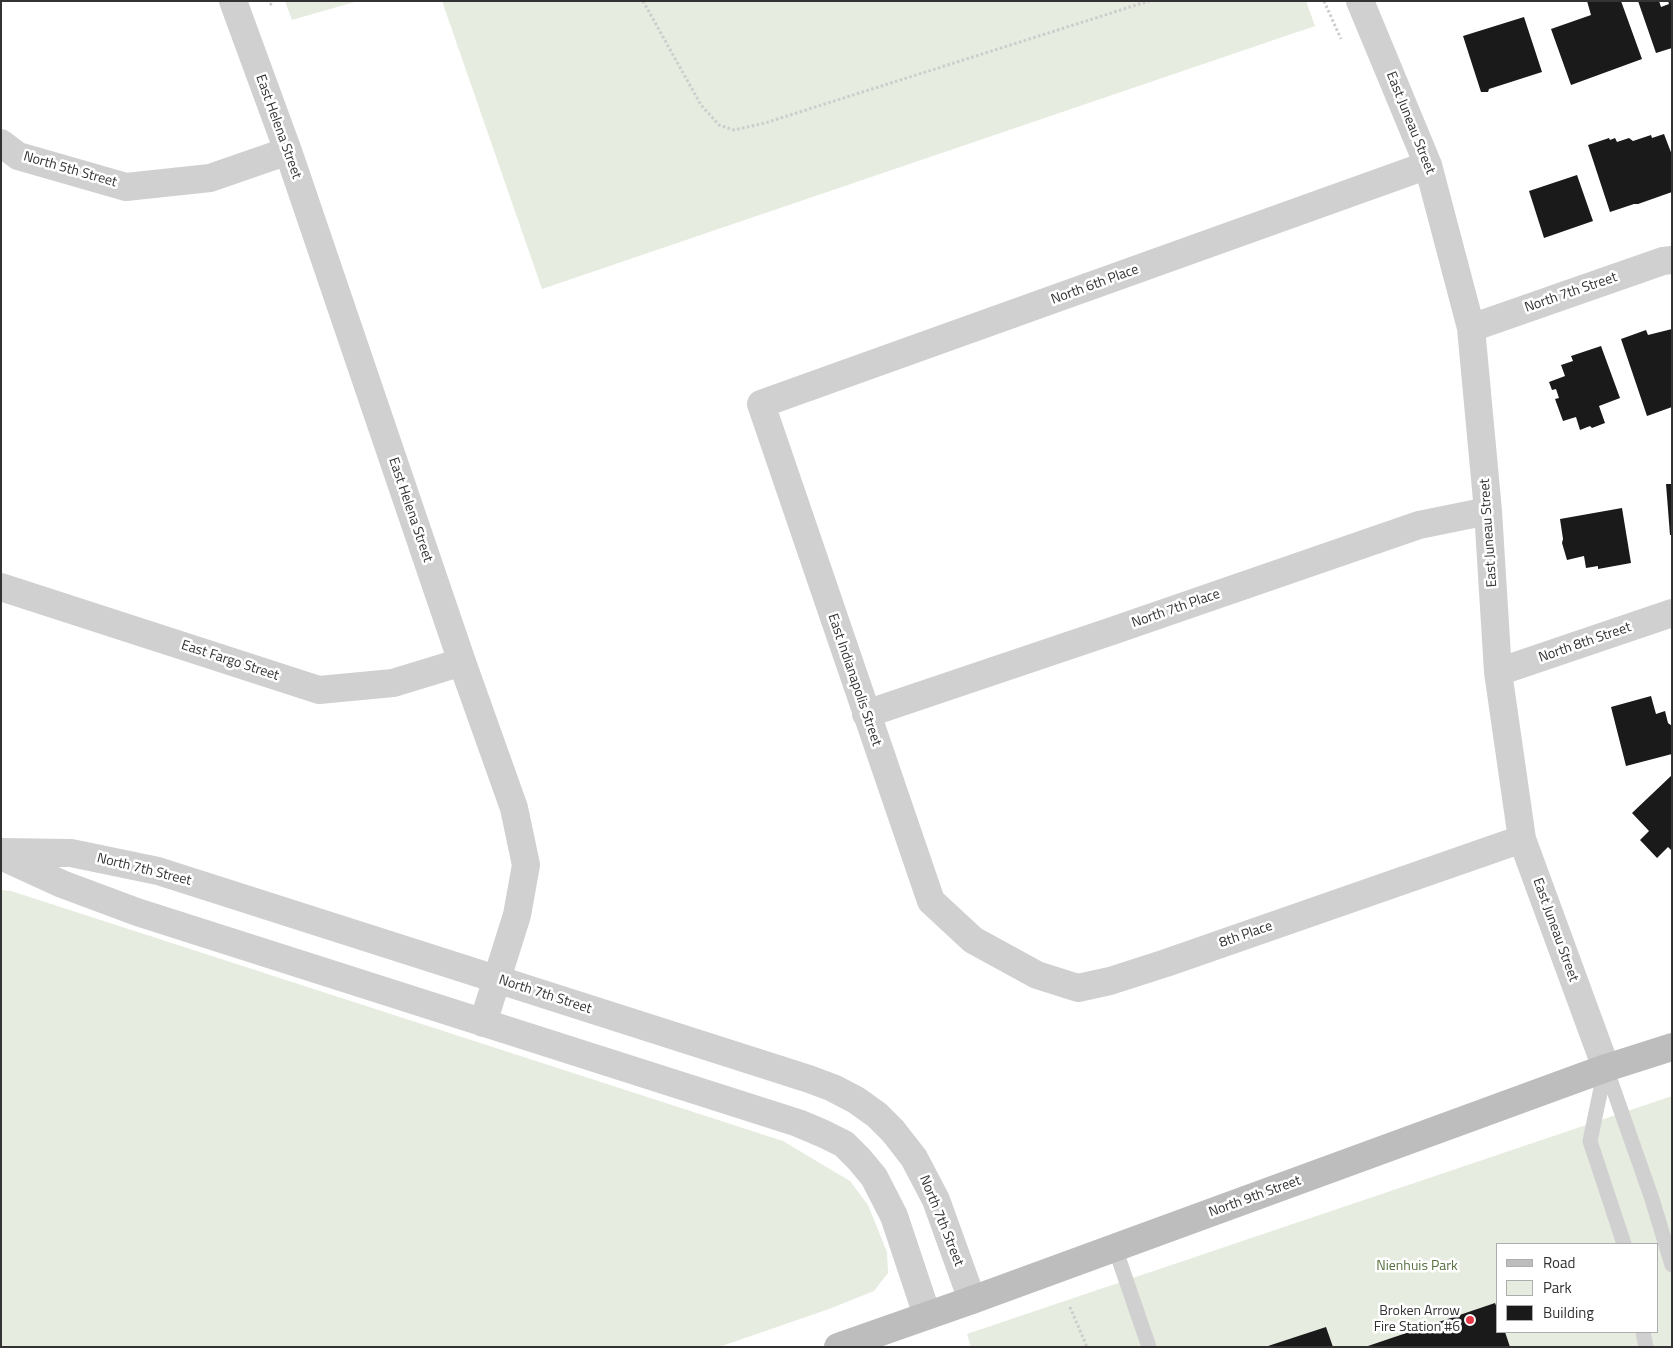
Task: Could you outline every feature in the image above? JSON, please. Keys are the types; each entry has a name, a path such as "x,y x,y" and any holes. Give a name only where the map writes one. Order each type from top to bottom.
{"main road":[{"name":"North 9th Street","path":"838,1347 972,1300 1606,1068 1672,1047"}],"street":[{"name":"East Helena Street","path":"234,1 288,151 462,662 514,808 526,865 516,915 483,1023"},
{"name":"East Juneau Street","path":"1366,3 1428,165 1471,328 1488,511 1498,672 1522,839 1606,1068"},
{"name":"North 5th Street","path":"1,143 18,156 126,187 210,178 288,151"},
{"name":"North 6th Place","path":"761,404 1428,165"},
{"name":"North 7th Street","path":"1471,328 1663,261 1672,260"},
{"name":"East Indianapolis Street","path":"761,404 931,901 973,940"},
{"name":"North 7th Place","path":"866,714 1420,525 1488,511"},
{"name":"East Fargo Street","path":"1,587 319,690 393,684 462,662"},
{"name":"North 8th Street","path":"1498,672 1672,613"},
{"name":"8th Place","path":"973,940 1037,975 1078,988 1110,981 1166,963 1522,839"},
{"name":"North 7th Street","path":"1,854 71,853 158,870 809,1079 856,1100 877,1115 893,1131 914,1158 936,1200 972,1300"},
{"name":"North 7th Street","path":"1,854 62,884 137,912 798,1122 844,1144 874,1176 885,1195 894,1216 927,1316"}],"lane":[{"path":"1606,1068 1590,1141 1624,1243"},
{"path":"1606,1068 1652,1199 1672,1265"},
{"path":"1115,1248 1149,1347"},
{"path":"1643,1333 1646,1347"}],"path":[{"path":"270,5 274,1"},
{"path":"643,1 701,105 719,125 734,130 765,123 1149,1"},
{"path":"1324,1 1341,40"},
{"path":"1070,1307 1087,1347"}],"green space":[{"path":"285,1 358,1 292,20"},
{"path":"442,1 1306,1 1315,26 542,289"},
{"path":"1,890 11,891 783,1141 850,1181 868,1205 887,1252 888,1273 874,1291 829,1309 719,1347 1,1347"},
{"name":"Nienhuis Park","path":"1672,1096 1672,1347 971,1347 967,1334"}],"building":[{"path":"1587,1 1621,1 1642,59 1571,85 1551,29 1591,15"},
{"path":"1638,1 1659,1 1661,7 1669,4 1668,1 1672,1 1672,48 1656,53"},
{"path":"1524,17 1542,72 1489,89 1488,92 1481,92 1463,36"},
{"path":"1664,134 1672,155 1672,192 1610,212 1588,145 1609,138 1610,140 1615,138 1617,142 1629,138 1633,141 1651,135 1652,138"},
{"path":"1577,175 1593,221 1544,238 1529,191"},
{"path":"1672,329 1672,407 1647,416 1621,339 1646,330 1648,335"},
{"path":"1601,346 1620,398 1599,406 1605,423 1580,430 1576,417 1563,421 1555,399 1559,398 1556,389 1552,390 1549,382 1565,376 1561,365 1573,361 1571,356"},
{"path":"1666,484 1672,484 1672,535 1670,535"},
{"path":"1622,508 1631,563 1598,569 1598,566 1586,568 1584,556 1567,560 1562,543 1560,519"},
{"path":"1651,696 1656,714 1665,711 1668,723 1672,726 1672,754 1626,766 1611,707"},
{"path":"1672,775 1672,851 1668,847 1657,858 1640,840 1649,831 1632,813"},
{"name":"Broken Arrow Fire Station #6","path":"1495,1303 1496,1333 1505,1333 1510,1347 1365,1347"},
{"path":"1326,1327 1333,1347 1268,1347 1268,1346"}],"place":[{"name":"Broken Arrow Fire Station #6","path":"1470,1320"}]}
